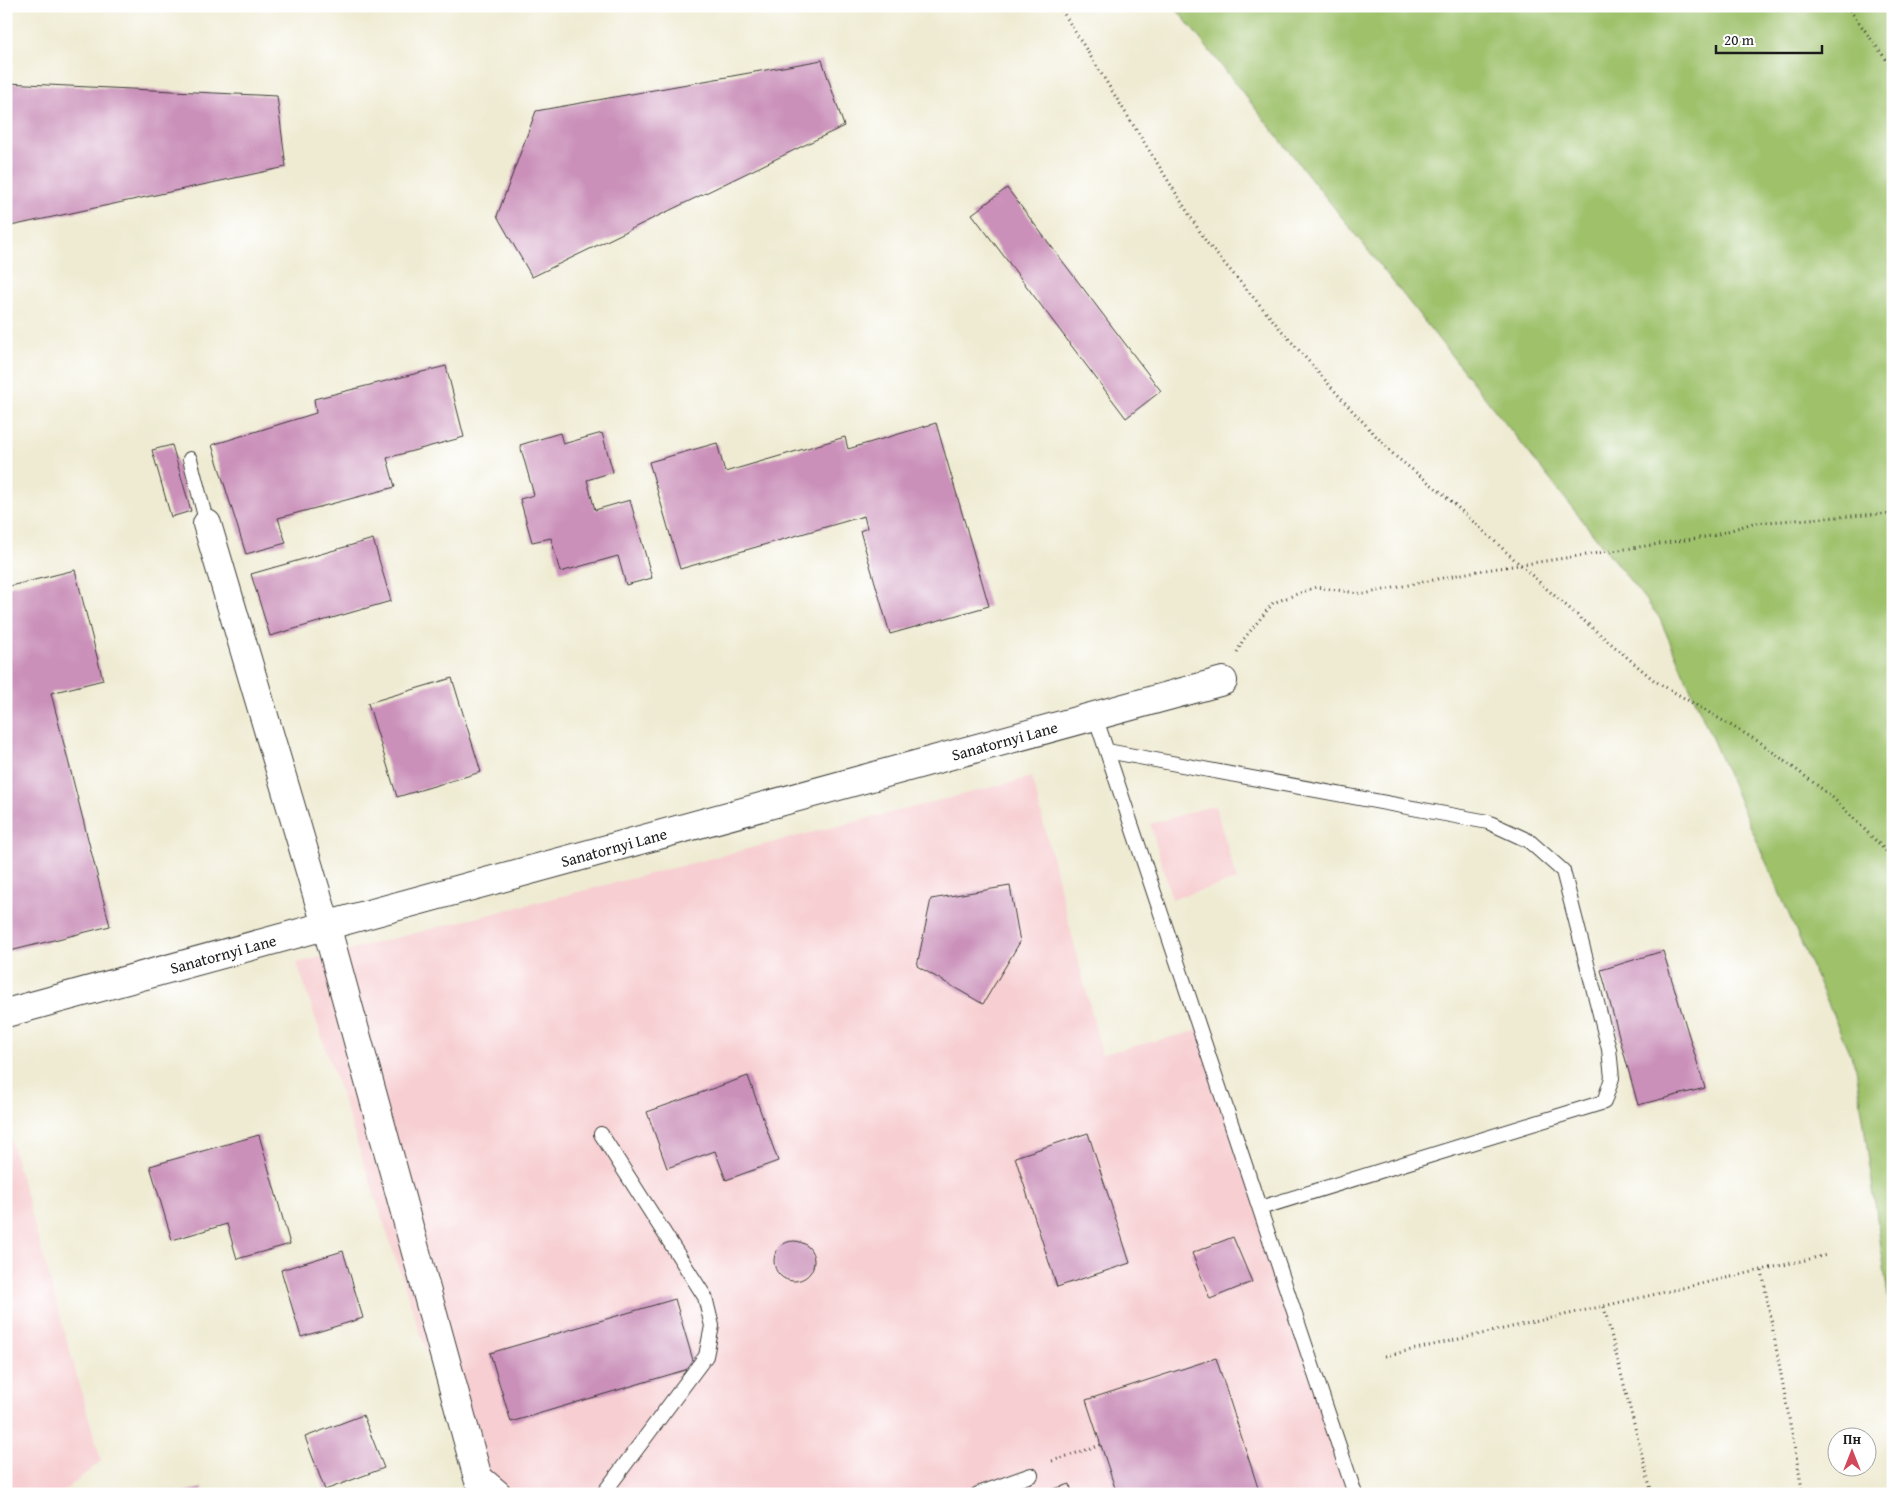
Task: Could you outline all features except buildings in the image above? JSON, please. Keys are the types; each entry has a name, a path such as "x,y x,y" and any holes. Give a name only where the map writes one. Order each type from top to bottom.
{"street":[{"path":"207,524 326,925 478,1478 497,1494"},
{"name":"Sanatornyi Lane","path":"6,1013 1223,681"}],"lane":[{"path":"190,459 207,524"},
{"path":"1095,716 1355,1494"},
{"path":"1107,751 1488,822 1529,841 1563,871 1609,1049 1612,1078 1604,1102 1260,1208"},
{"path":"601,1134 705,1297 712,1326 706,1356 602,1494"},
{"path":"978,1494 1031,1476"}],"path":[{"path":"1059,6 1207,243 1347,405 1395,456 1442,493 1519,564 1655,681 1761,743 1831,796 1893,858"},
{"path":"1846,6 1893,69"},
{"path":"1223,681 1243,640 1274,603 1316,587 1364,594 1519,564 1712,536 1753,523 1893,513"},
{"path":"1385,1356 1827,1255"},
{"path":"1762,1271 1803,1494"},
{"path":"1604,1307 1652,1494"}],"shaded area":[{"path":"1032,777 1102,1054 1200,1030 1348,1494 474,1494 297,963"},
{"path":"1215,805 1237,880 1172,899 1150,824"},
{"path":"6,1124 101,1461 60,1494 6,1494"}],"green space":[{"path":"1174,6 1893,6 1893,1332 1856,1068 1659,617"}]}
